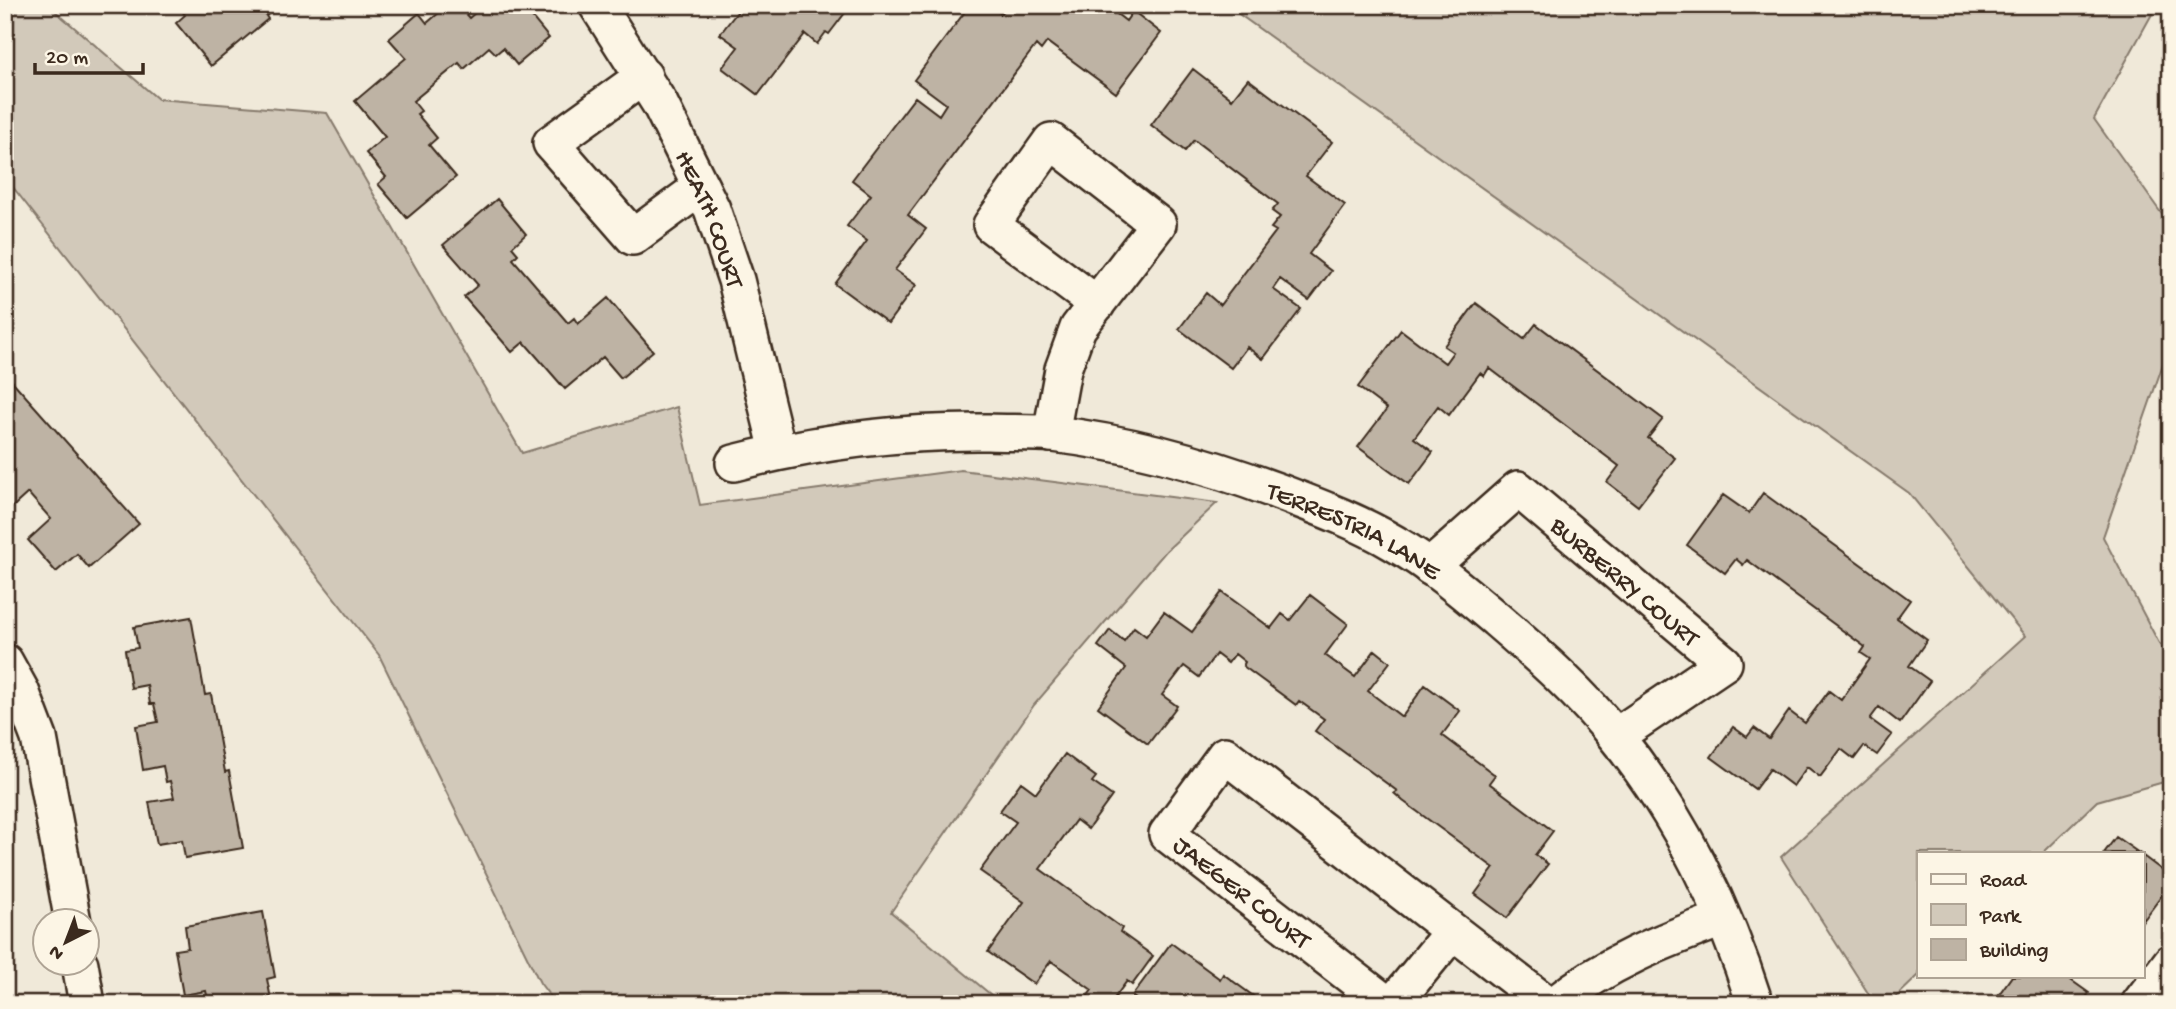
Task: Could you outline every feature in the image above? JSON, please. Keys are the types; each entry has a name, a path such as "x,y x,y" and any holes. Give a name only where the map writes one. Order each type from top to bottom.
{"street":[{"name":"HEATH COURT","path":"612,11 643,76 674,129 721,233 736,280 778,452"},
{"path":"643,76 551,143 633,237 701,187"},
{"path":"1051,434 1063,369 1078,328 1097,304 1158,224 1051,141 991,225 1097,304"},
{"name":"TERRESTRIA LANE","path":"734,463 778,452 871,436 918,432 1051,434 1110,444 1210,467 1312,504 1395,543 1430,567 1528,646 1616,736 1676,824 1700,869 1755,1004"},
{"name":"BURBERRY COURT","path":"1430,567 1518,489 1724,663 1616,736"},
{"path":"5,662 40,738 70,908"},
{"name":"JAEGER COURT","path":"1387,1004 1167,834 1225,755 1547,1004"},
{"path":"1555,1004 1623,958 1722,919"},
{"path":"1393,1004 1452,932"},
{"path":"2139,1004 2171,962"},
{"path":"83,978 88,1004"}],"green space":[{"path":"5,5 48,5 158,99 327,113 522,453 677,407 700,505 961,470 1217,503 1166,551 1034,705 891,912 1002,1004 556,1004 540,983 379,655 5,177"},
{"path":"1226,5 2157,5 2094,119 2171,227 2171,341 2103,537 2171,666 2171,780 2097,801 2044,852 1917,852 1917,977 1889,1004 1875,1004 1781,857 2025,636 1909,493"}],"building":[{"path":"177,5 279,5 266,16 268,19 211,66 176,23 185,15"},
{"path":"448,5 458,5 469,18 484,5 522,5 549,38 517,65 503,48 496,54 489,47 464,69 459,63 413,101 421,111 417,114 437,138 429,145 456,177 407,218 378,184 386,177 366,153 385,137 355,101 406,58 389,39 419,13 427,23"},
{"path":"751,5 851,5 829,34 826,32 817,44 805,34 758,95 722,68 738,47 720,34 741,7 747,11"},
{"path":"970,5 989,5 1001,14 1008,5 1105,5 1126,21 1133,11 1161,33 1116,93 1047,42 1041,50 1036,45 908,215 926,229 895,270 916,285 888,323 835,284 867,241 847,226 871,195 852,180 915,97 939,115 946,104 914,80"},
{"path":"1193,69 1232,99 1248,79 1332,142 1306,176 1345,205 1309,254 1331,271 1309,300 1280,279 1273,289 1301,309 1263,359 1247,347 1231,368 1179,329 1206,293 1220,305 1276,231 1271,228 1280,217 1272,211 1278,204 1194,140 1185,151 1151,125"},
{"path":"497,199 526,234 512,247 518,254 513,259 568,323 574,318 578,324 608,298 653,351 621,378 603,357 565,389 524,342 512,352 464,297 478,285 443,245"},
{"path":"1476,303 1524,339 1536,324 1663,419 1648,438 1675,458 1638,506 1607,482 1619,466 1489,368 1484,376 1480,373 1449,415 1438,406 1414,438 1433,452 1409,484 1358,447 1387,409 1358,387 1401,330 1445,363 1453,352 1444,346"},
{"path":"5,373 139,524 89,568 77,554 56,572 28,540 51,519 28,493 7,512 5,510"},
{"path":"1763,493 1910,600 1897,618 1927,640 1909,666 1930,681 1900,723 1879,707 1870,719 1892,735 1877,755 1864,746 1854,759 1841,749 1820,777 1807,767 1793,786 1770,769 1755,789 1711,757 1733,727 1747,737 1754,728 1769,739 1789,711 1805,723 1829,691 1841,700 1870,659 1861,653 1865,647 1747,560 1743,565 1736,559 1725,573 1687,545 1723,495 1749,513"},
{"path":"1222,592 1271,628 1282,614 1290,620 1310,595 1348,624 1325,655 1355,677 1375,650 1390,662 1368,691 1402,717 1425,685 1460,711 1442,735 1495,775 1489,783 1553,831 1535,855 1548,864 1507,918 1475,894 1494,868 1403,801 1394,793 1397,791 1315,731 1324,719 1299,701 1296,705 1243,666 1245,662 1235,654 1228,663 1216,654 1199,677 1184,666 1162,695 1177,706 1148,744 1098,707 1126,668 1098,646 1110,630 1124,641 1134,627 1146,636 1164,612 1192,632"},
{"path":"191,617 205,695 211,694 225,772 229,771 243,848 185,858 182,840 157,844 149,802 174,798 170,781 166,782 163,766 143,770 136,726 158,722 154,704 150,704 147,685 131,688 125,650 138,648 134,627"},
{"path":"1065,754 1096,777 1092,782 1112,796 1088,829 1076,820 1040,869 1122,928 1120,932 1153,956 1132,985 1127,981 1110,1004 1082,1004 1092,990 1051,961 1034,984 988,952 1024,902 980,871 1016,822 1000,811 1021,782 1036,793"},
{"path":"2116,837 2138,852 2105,852"},
{"path":"2144,857 2171,877 2171,883 2144,920"},
{"path":"263,912 275,977 267,979 272,1004 209,1004 206,991 183,995 175,950 188,948 185,926"},
{"path":"1171,943 1220,979 1223,974 1256,998 1252,1004 1142,1004 1132,996"},
{"path":"2011,978 2068,978 2089,993 2082,1004 1992,1004"}]}
